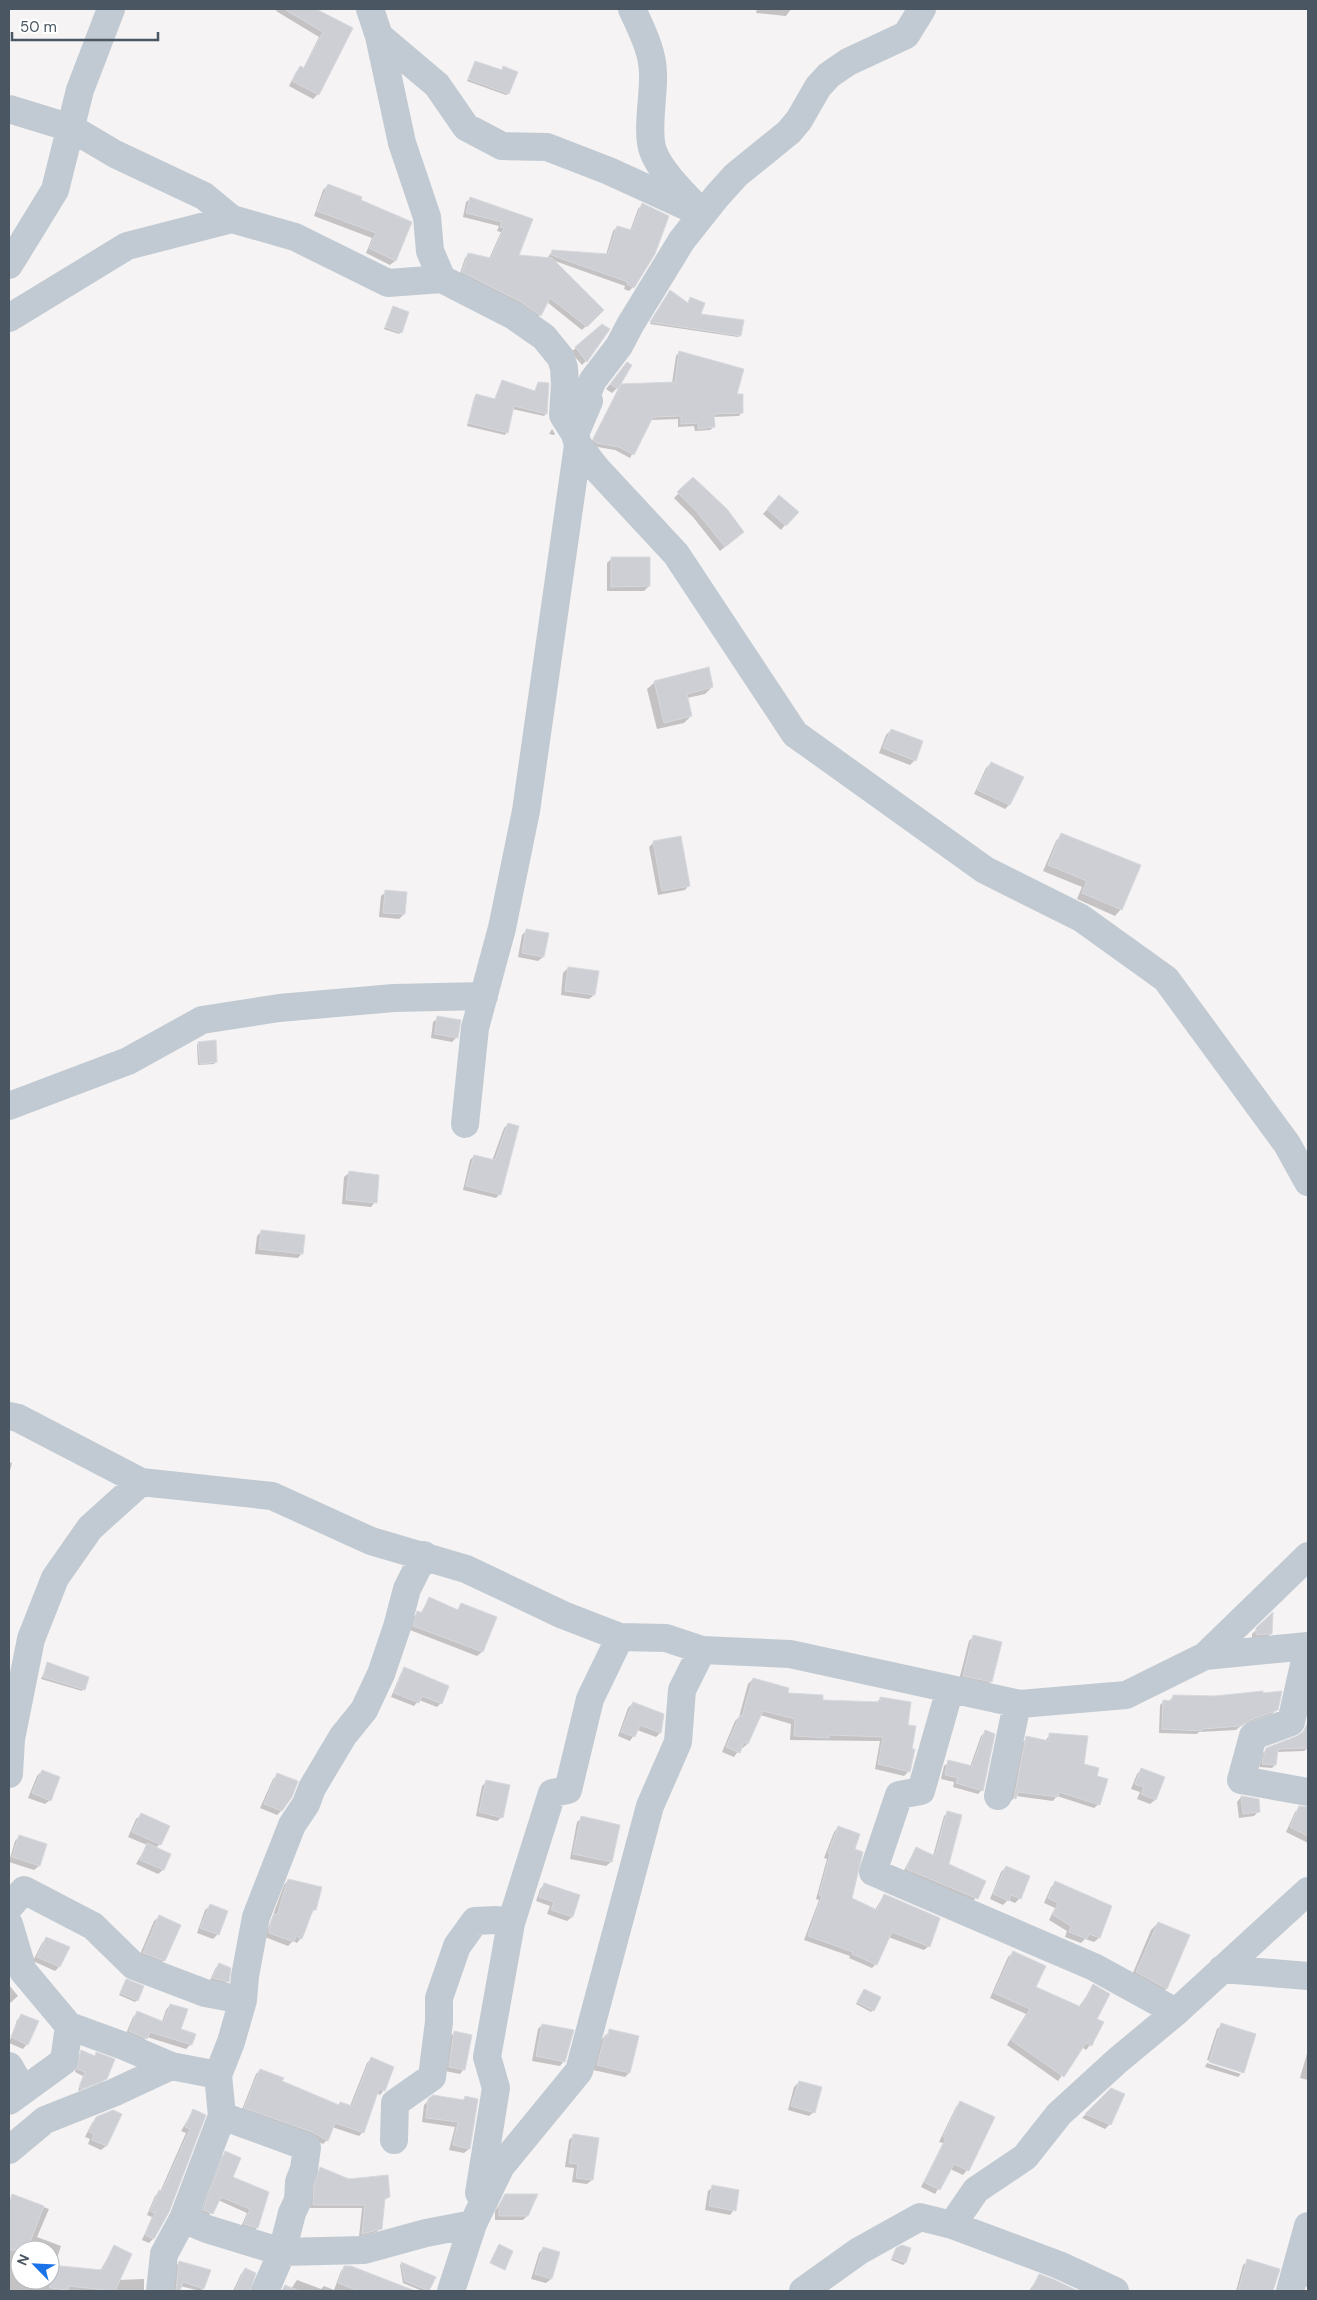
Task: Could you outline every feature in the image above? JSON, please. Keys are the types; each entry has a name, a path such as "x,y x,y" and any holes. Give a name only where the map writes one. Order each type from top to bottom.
{"street":[{"path":"9,265 56,190 80,90 111,9"},
{"path":"370,9 379,36 402,143 427,217 430,251 442,279"},
{"path":"632,9 645,36 653,72 650,121 652,150 676,187 703,214"},
{"path":"465,1124 475,1028 502,928 526,812 576,440 589,401 587,394 593,380 620,346 630,325 682,240 736,174 788,132 799,120 818,87 829,75 848,62 906,35 922,9"},
{"path":"379,36 437,85 466,127 502,146 547,147 609,171 703,214"},
{"path":"9,109 71,128 115,154 204,196 232,219 295,237 388,283 442,279 514,316 544,337 561,358 565,384 563,415 576,440 596,468 676,554 796,734 985,870 1081,918 1166,979 1287,1144 1308,1182"},
{"path":"9,318 127,246 232,219"},
{"path":"9,1106 128,1061 202,1020 279,1008 394,998 484,996"},
{"path":"9,1416 18,1418 141,1482 272,1496 371,1541 466,1569 563,1615 620,1637 666,1638 702,1650 790,1654 1017,1704 1126,1695 1205,1656 1308,1556"},
{"path":"9,1774 11,1739 31,1639 55,1578 90,1528 141,1482"},
{"path":"160,2291 164,2254 183,2219 222,2116 218,2075 231,2042 243,2000 245,1976 256,1917 292,1825 306,1804 312,1788 343,1736 364,1710 381,1674 397,1627 407,1589 424,1556"},
{"path":"474,2291 473,2224 496,2088 487,2057 511,1923 552,1793 568,1790 590,1699 620,1637"},
{"path":"1205,1656 1308,1647 1291,1722 1253,1736 1241,1780 1308,1792"},
{"path":"451,2291 473,2224 502,2166 579,2071 650,1806 678,1742 682,1690 702,1650"},
{"path":"950,1689 920,1791 900,1795 873,1872 1094,1967 1176,2012"},
{"path":"998,1796 1017,1704"},
{"path":"9,1907 24,1890 93,1926 134,1966 205,1993 243,2000"},
{"path":"952,2225 976,2190 1025,2157 1059,2114 1117,2061 1176,2012 1308,1891"},
{"path":"394,2140 395,2103 432,2077 439,2022 439,1998 457,1946 475,1921 496,1920 511,1923"},
{"path":"9,1924 14,1963 24,1971 69,2026 171,2066 218,2075"},
{"path":"1222,1969 1308,1976"},
{"path":"9,2066 16,2095 64,2061 69,2026"},
{"path":"9,2150 44,2120 113,2093 171,2066"},
{"path":"222,2116 307,2148 304,2169 299,2182 298,2200 292,2213 282,2252 265,2291"},
{"path":"803,2291 859,2251 920,2218 952,2225 1059,2265 1115,2291"},
{"path":"183,2219 207,2229 282,2252 364,2250 473,2224"},
{"path":"1290,2291 1308,2226"}],"building":[{"path":"284,9 316,9 353,28 319,95 292,81 300,66 304,68 323,32"},
{"path":"475,61 502,70 503,66 518,72 509,94 468,79"},
{"path":"328,184 362,197 361,200 412,222 396,261 369,248 376,233 317,211"},
{"path":"470,197 533,219 519,255 552,258 604,310 587,327 550,298 541,316 521,302 462,272 468,253 491,258 504,228 500,227 502,222 466,213"},
{"path":"642,203 669,216 655,254 634,288 627,284 628,282 551,255 552,250 608,254 617,226 632,230"},
{"path":"670,290 688,303 690,297 705,303 701,314 744,320 741,336 650,322"},
{"path":"393,306 409,312 402,333 385,327"},
{"path":"602,324 610,329 587,362 575,347"},
{"path":"679,351 744,369 737,394 743,394 743,413 714,414 715,427 698,429 698,423 681,424 681,416 653,417 634,455 619,447 596,443 593,439 621,384 675,382"},
{"path":"627,362 632,365 618,389 610,384"},
{"path":"502,380 535,391 538,382 549,383 547,414 514,406 508,433 468,423 476,394 495,399"},
{"path":"693,477 727,509 744,532 725,547 697,512 677,492"},
{"path":"779,495 799,512 786,526 767,509"},
{"path":"611,557 650,557 650,586 611,587"},
{"path":"709,667 713,687 687,694 692,716 664,723 654,681"},
{"path":"891,729 923,741 916,761 883,748"},
{"path":"991,762 1024,777 1010,805 977,790"},
{"path":"1061,833 1141,865 1122,910 1082,893 1087,881 1048,865"},
{"path":"681,836 690,886 662,891 653,841"},
{"path":"385,890 407,892 405,914 383,913"},
{"path":"526,929 549,933 544,957 522,953"},
{"path":"568,967 599,971 595,995 565,991"},
{"path":"437,1016 461,1020 458,1038 435,1034"},
{"path":"216,1040 217,1062 200,1064 198,1042"},
{"path":"508,1123 519,1126 501,1195 466,1186 474,1155 495,1160"},
{"path":"349,1171 379,1175 377,1203 346,1200"},
{"path":"261,1230 305,1235 303,1254 259,1249"},
{"path":"429,1597 458,1610 461,1603 497,1617 483,1652 413,1626 417,1611 422,1613"},
{"path":"1273,1612 1272,1634 1256,1635 1256,1628"},
{"path":"973,1635 1002,1642 992,1682 963,1676"},
{"path":"47,1662 89,1677 85,1690 43,1677"},
{"path":"404,1667 449,1686 442,1704 422,1696 419,1703 394,1693"},
{"path":"753,1678 789,1688 788,1693 823,1695 823,1700 880,1702 880,1697 911,1702 908,1725 916,1726 912,1749 915,1749 910,1772 878,1764 883,1737 829,1735 829,1738 794,1736 795,1719 763,1711 748,1744 744,1742 740,1753 726,1747 740,1715 742,1716"},
{"path":"1263,1691 1263,1693 1282,1691 1278,1710 1248,1721 1241,1726 1202,1729 1202,1731 1162,1729 1163,1700 1172,1701 1173,1695 1215,1696"},
{"path":"633,1702 664,1714 661,1733 640,1725 635,1737 621,1732"},
{"path":"1307,1724 1308,1748 1278,1749 1276,1765 1262,1764 1266,1748 1297,1736 1303,1732"},
{"path":"985,1730 995,1734 983,1791 956,1783 958,1778 945,1775 948,1760 972,1766"},
{"path":"1049,1733 1088,1736 1084,1764 1099,1768 1097,1776 1108,1779 1100,1805 1059,1792 1058,1797 1018,1792 1016,1799 1014,1798 1026,1736 1049,1741"},
{"path":"1141,1768 1165,1777 1156,1800 1141,1794 1144,1787 1135,1784"},
{"path":"42,1770 60,1777 51,1801 32,1793"},
{"path":"277,1773 298,1781 292,1797 282,1811 264,1804"},
{"path":"486,1780 510,1785 503,1818 479,1812"},
{"path":"1241,1796 1259,1799 1260,1812 1243,1814"},
{"path":"1299,1806 1308,1807 1308,1836 1290,1827"},
{"path":"947,1811 962,1815 949,1864 986,1881 978,1899 906,1869 916,1847 935,1856"},
{"path":"141,1813 170,1826 161,1845 132,1832"},
{"path":"581,1816 620,1825 612,1862 573,1854"},
{"path":"838,1826 860,1834 855,1849 863,1852 852,1898 877,1910 884,1894 940,1918 930,1947 892,1932 877,1965 852,1954 853,1952 808,1936 822,1895 819,1895 830,1854 828,1853"},
{"path":"19,1835 47,1844 40,1866 12,1857"},
{"path":"147,1843 171,1854 164,1870 140,1860"},
{"path":"1006,1866 1030,1876 1021,1899 1011,1895 1009,1901 993,1894"},
{"path":"288,1879 322,1887 316,1910 313,1910 302,1939 296,1936 294,1942 269,1933 271,1921 274,1914 277,1915"},
{"path":"1055,1881 1112,1906 1100,1938 1089,1934 1087,1939 1069,1932 1071,1926 1053,1915 1058,1903 1048,1898"},
{"path":"544,1883 580,1895 573,1917 551,1910 554,1902 539,1897"},
{"path":"210,1904 228,1911 219,1935 200,1928"},
{"path":"159,1915 181,1925 165,1961 143,1953"},
{"path":"1158,1922 1190,1935 1167,1989 1136,1972"},
{"path":"46,1937 70,1947 60,1967 37,1957"},
{"path":"1013,1951 1046,1966 1036,1987 1081,2007 1093,1984 1110,1994 1097,2019 1104,2022 1092,2046 1086,2043 1064,2077 1011,2040 1030,2009 994,1993"},
{"path":"219,1963 231,1968 229,1982 212,1978"},
{"path":"126,1979 144,1986 138,2001 120,1993"},
{"path":"864,1989 881,1997 874,2011 857,2002"},
{"path":"170,2004 188,2009 181,2029 196,2034 192,2045 150,2032 147,2039 129,2031 137,2011 164,2022"},
{"path":"21,2014 39,2021 28,2045 11,2037"},
{"path":"1221,2023 1256,2034 1244,2073 1209,2062"},
{"path":"542,2024 574,2030 565,2062 536,2056"},
{"path":"609,2029 639,2036 630,2073 597,2065 605,2035 608,2036"},
{"path":"454,2031 472,2035 465,2070 449,2067"},
{"path":"81,2050 95,2056 96,2052 115,2059 107,2079 82,2089 79,2087 85,2072 77,2069"},
{"path":"371,2057 394,2067 385,2091 379,2089 364,2133 335,2123 328,2141 312,2132 244,2108 260,2069 284,2078 282,2081 339,2105 340,2102 352,2106"},
{"path":"799,2081 822,2087 815,2113 791,2106"},
{"path":"1111,2088 1125,2094 1111,2125 1085,2114"},
{"path":"433,2095 464,2100 465,2096 478,2099 470,2149 453,2145 458,2122 426,2118 428,2099"},
{"path":"960,2101 995,2117 969,2171 954,2164 940,2190 924,2182 946,2138 943,2137"},
{"path":"193,2109 206,2115 169,2212 154,2239 145,2235 155,2213 150,2211 159,2190 162,2191 190,2129 185,2127"},
{"path":"113,2110 122,2114 107,2146 92,2140 94,2134 89,2132 96,2117"},
{"path":"573,2134 599,2138 593,2180 576,2178 578,2164 569,2163"},
{"path":"225,2151 241,2158 233,2177 269,2192 258,2228 244,2224 250,2209 221,2197 213,2214 203,2210"},
{"path":"320,2167 349,2179 388,2175 390,2197 385,2198 382,2229 362,2234 365,2205 313,2205 314,2185"},
{"path":"712,2185 739,2190 736,2211 709,2206"},
{"path":"12,2194 44,2206 31,2240 10,2240 10,2250 9,2250 9,2204"},
{"path":"505,2194 538,2194 528,2216 499,2216 499,2205"},
{"path":"499,2244 513,2251 505,2270 490,2263"},
{"path":"114,2245 132,2254 115,2291 69,2286 68,2290 60,2289 60,2266 102,2270"},
{"path":"902,2245 911,2248 906,2263 892,2258 896,2248"},
{"path":"543,2247 560,2252 552,2279 535,2274"},
{"path":"1247,2259 1280,2269 1273,2291 1238,2291"},
{"path":"179,2261 211,2270 204,2289 183,2282 180,2291 176,2291"},
{"path":"401,2262 436,2277 429,2291 405,2281"},
{"path":"344,2266 351,2266 413,2291 359,2291 338,2283"},
{"path":"245,2268 256,2273 250,2291 235,2291"},
{"path":"1039,2274 1053,2279 1078,2291 1031,2291"},
{"path":"285,2285 299,2291 282,2291"}]}
